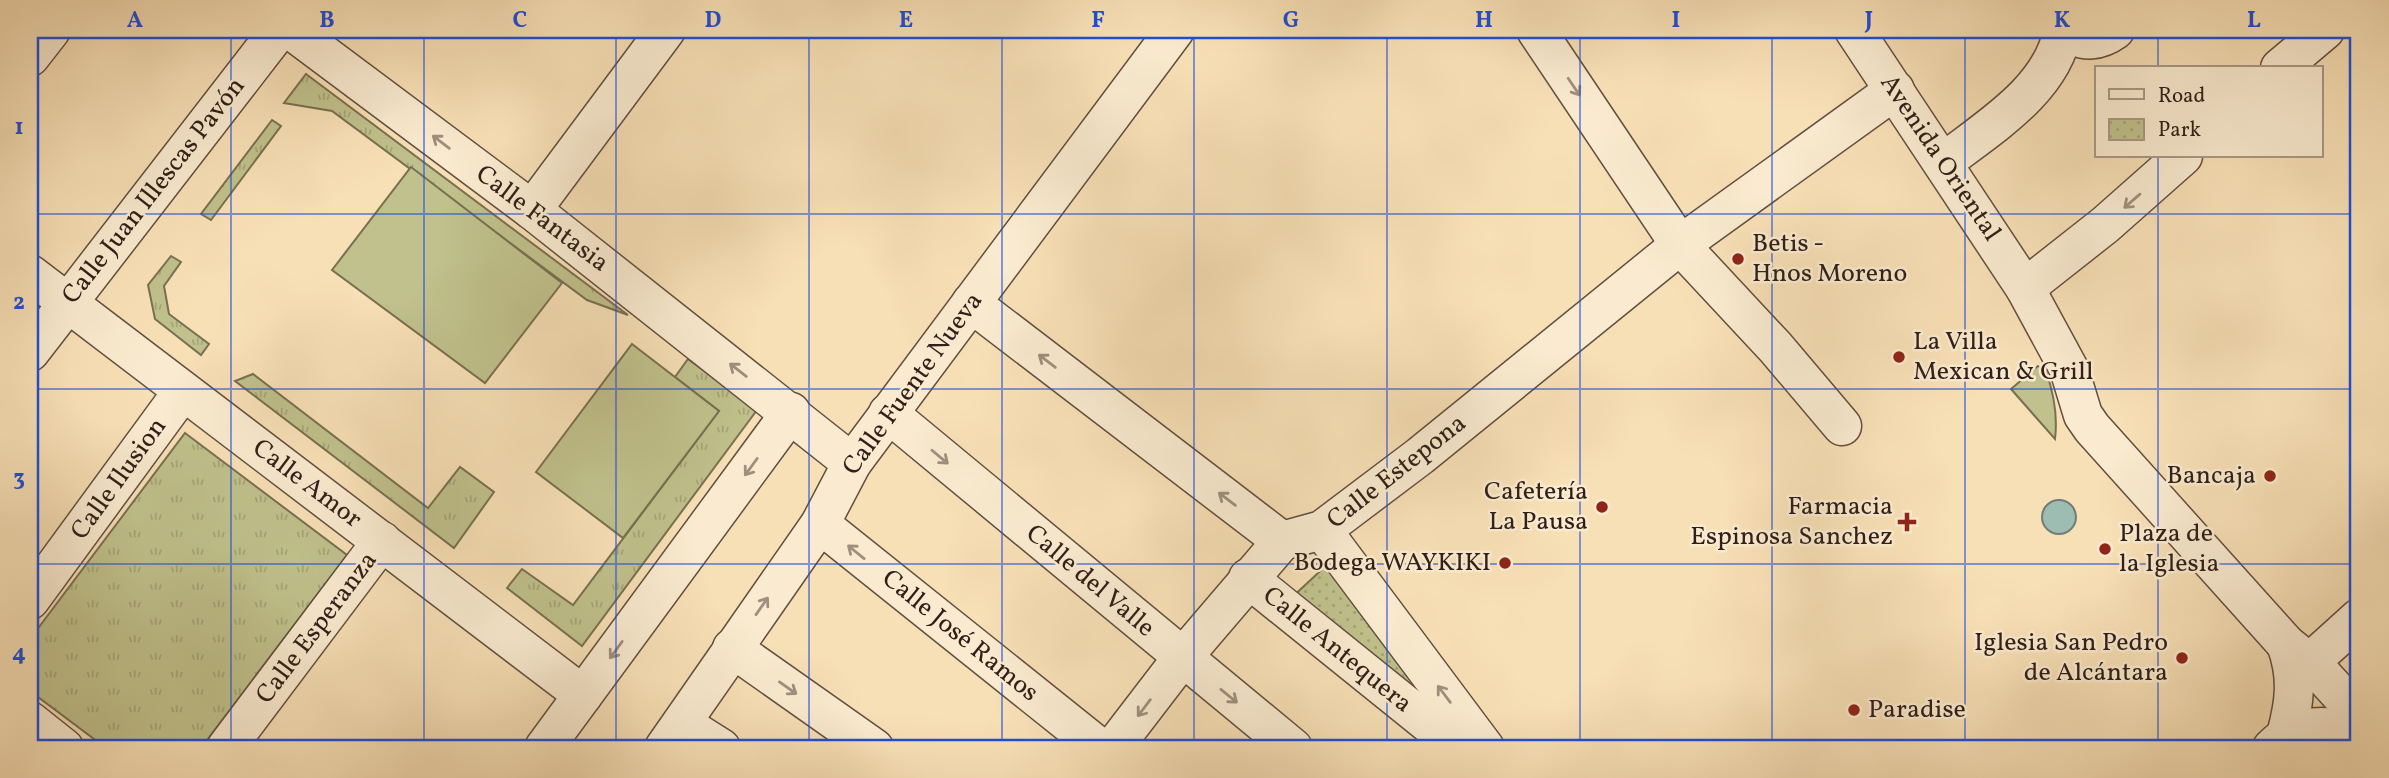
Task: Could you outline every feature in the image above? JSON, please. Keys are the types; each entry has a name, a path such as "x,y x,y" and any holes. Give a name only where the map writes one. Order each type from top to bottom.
{"street":[{"path":"30,58 51,30"},
{"name":"Calle Juan Illescas Pavón","path":"30,352 279,30"},
{"name":"Calle Fantasia","path":"291,30 532,210 791,412 852,463"},
{"path":"532,210 666,30"},
{"name":"Calle Fuente Nueva","path":"673,736 820,524 852,463 1175,30"},
{"path":"1536,30 1680,245 1776,348 1842,426"},
{"name":"Avenida Oriental","path":"1854,30 2025,288 2069,369 2083,415 2092,428 2286,643 2316,668 2359,715"},
{"path":"1944,162 2015,107 2048,68 2060,46 2063,30"},
{"path":"2069,30 2074,36 2088,40 2104,38 2115,30"},
{"path":"2282,66 2326,30"},
{"name":"Calle Estepona","path":"1282,541 1322,530 1420,456 1680,245 1895,90"},
{"path":"2025,288 2105,225 2181,158"},
{"name":"Calle Amor","path":"30,274 583,695"},
{"path":"971,303 1282,541 1182,658 1113,748"},
{"name":"Calle Ilusion","path":"30,600 183,391"},
{"path":"544,748 791,412"},
{"name":"Calle del Valle","path":"888,413 1293,748"},
{"name":"Calle José Ramos","path":"820,524 1100,748"},
{"name":"Calle Antequera","path":"1322,530 1485,748"},
{"name":"Calle Esperanza","path":"226,748 382,541"},
{"name":"Calle Antequera","path":"1248,578 1459,748"},
{"path":"2316,668 2317,656 2359,618"},
{"path":"2274,745 2296,682 2295,666 2286,643"},
{"path":"732,648 874,748"},
{"path":"30,721 64,748"},
{"path":"2274,745 2307,727 2337,728 2359,739"},
{"path":"673,736 721,748"}],"green space":[{"path":"306,74 628,315 587,300 332,111 284,103"},
{"path":"272,120 281,126 211,220 201,214"},
{"path":"411,167 562,283 485,383 332,270"},
{"path":"171,256 181,262 164,286 169,314 209,344 201,355 155,319 148,285"},
{"path":"632,344 719,411 623,538 536,472"},
{"path":"688,359 757,410 582,646 507,588 522,569 573,605 719,411 675,377"},
{"path":"2038,366 2046,371 2053,396 2056,413 2055,439 2011,389"},
{"path":"253,374 428,508 460,467 494,492 454,548 235,381"},
{"path":"185,433 347,555 201,748 106,748 30,691 30,639"},
{"path":"1331,561 1443,704 1431,716 1288,601"}],"water":[{"path":"2059,500 2071,505 2076,517 2071,529 2059,534 2047,529 2042,517 2047,505"}],"place":[{"name":"Betis - Hnos Moreno","path":"1738,259"},
{"name":"La Villa Mexican & Grill","path":"1899,357"},
{"name":"Bancaja","path":"2270,476"},
{"name":"Cafetería La Pausa","path":"1602,507"},
{"name":"Farmacia Espinosa Sanchez","path":"1907,522"},
{"name":"Plaza de la Iglesia","path":"2105,549"},
{"name":"Bodega WAYKIKI","path":"1505,563"},
{"name":"Iglesia San Pedro de Alcántara","path":"2182,658"},
{"name":"Paradise","path":"1854,710"}]}
